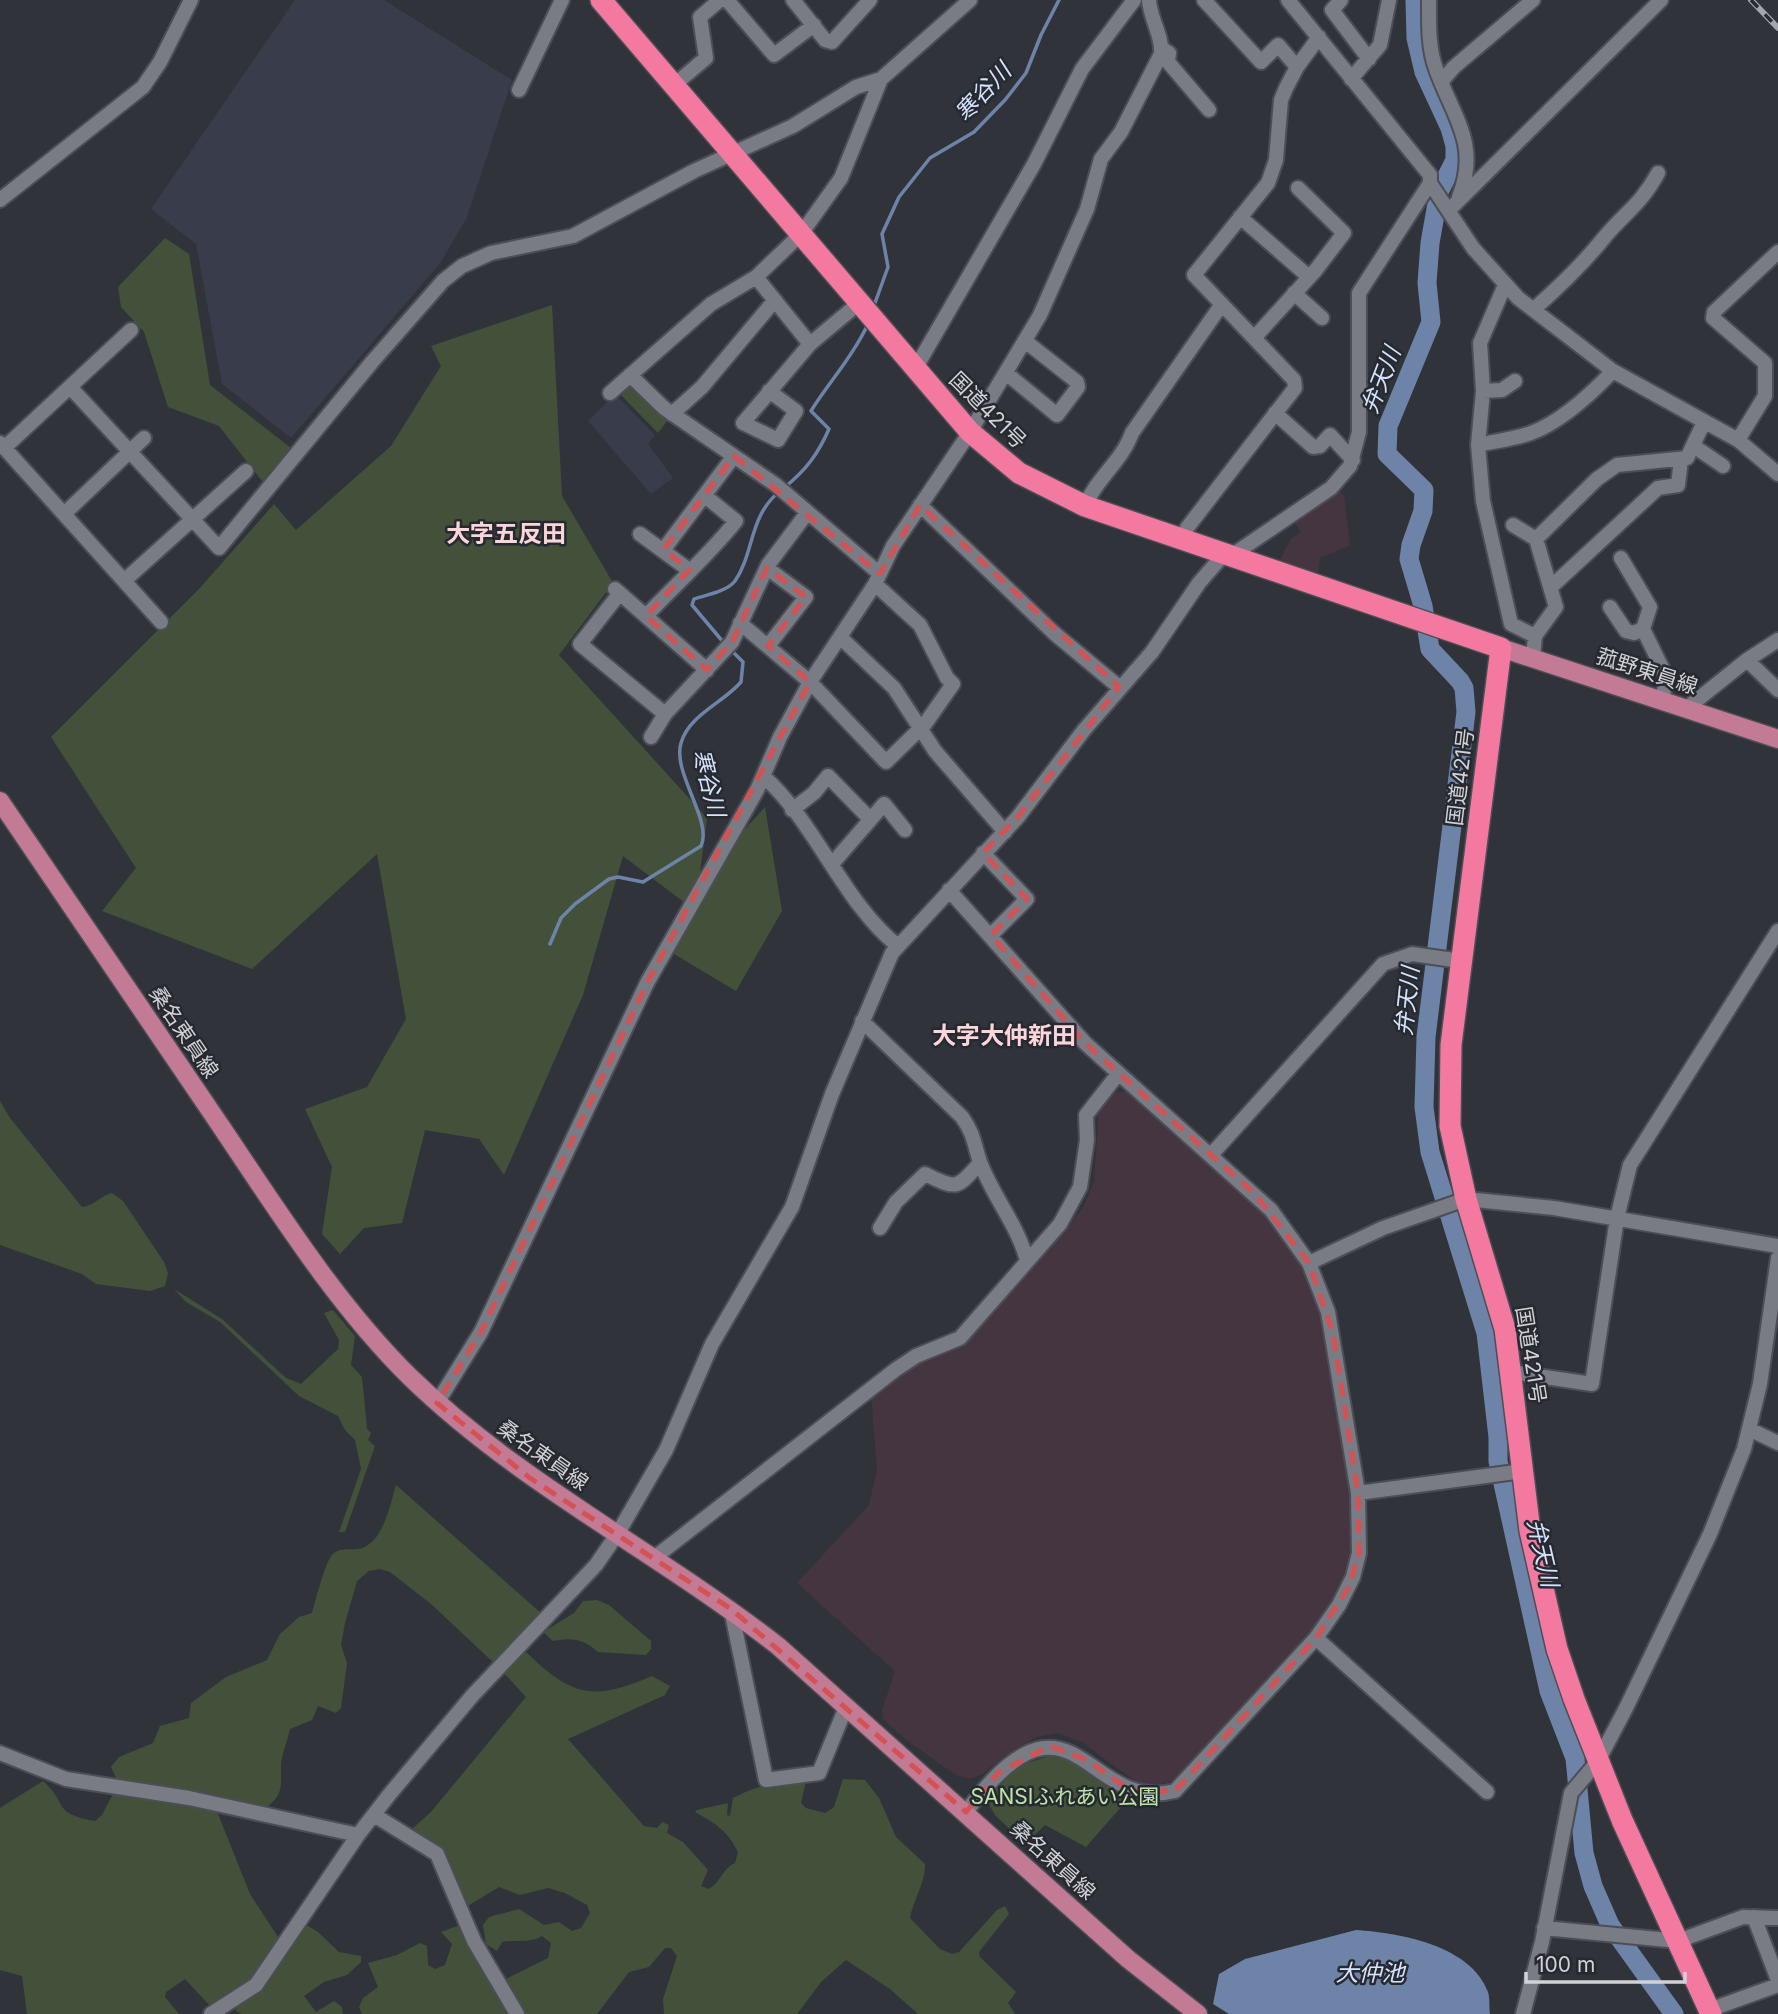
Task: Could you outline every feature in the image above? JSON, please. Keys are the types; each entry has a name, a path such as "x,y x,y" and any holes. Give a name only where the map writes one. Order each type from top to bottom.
{"highway":[{"name":"国道421号","path":"601,0 970,432 1019,473 1085,506 1501,648 1454,960 1450,1126 1462,1200 1505,1329 1511,1372 1517,1472 1557,1649 1593,1767 1669,1940 1710,2012"}],"main road":[{"name":"菰野東員線","path":"1501,648 1778,739"},
{"name":"桑名東員線","path":"0,801 253,1174 342,1298 408,1374 437,1403 530,1478 731,1609 846,1707 1128,1959 1198,2014"}],"street":[{"path":"0,200 143,87 160,62 191,0"},
{"path":"519,90 562,0"},
{"path":"674,85 706,58 700,17 720,0"},
{"path":"727,0 774,55 814,25"},
{"path":"793,0 825,40 832,42 870,0"},
{"path":"71,388 219,548 381,352 443,281 462,266 491,253 573,236 732,153 793,126 856,87 881,79 970,0"},
{"path":"915,369 1034,164 1082,69 1134,0"},
{"path":"1149,0 1162,48 1169,53 1168,62 1209,110"},
{"path":"1204,0 1261,62 1278,46 1297,67"},
{"path":"1288,0 1430,176 1432,185 1450,205 1473,248 1505,285 1613,371 1738,440 1778,474"},
{"path":"1341,0 1332,10 1369,59"},
{"path":"1429,0 1432,52 1441,82 1463,129 1467,150 1464,183 1450,205"},
{"path":"1441,82 1454,66 1533,0"},
{"path":"1450,205 1661,0"},
{"path":"1351,79 1382,40 1387,2"},
{"path":"1182,539 1187,528 1295,388 1294,380 1194,275 1272,175 1282,100 1297,67 1319,37"},
{"path":"437,1403 481,1332 647,983 762,776 810,682 877,579 892,546 970,432 1025,341 1060,275 1087,209 1101,159 1125,125 1162,48"},
{"path":"610,393 711,304 756,277 801,234 841,178 881,79"},
{"path":"1534,309 1571,277 1603,238 1644,198 1658,173"},
{"path":"211,2014 256,1985 374,1815 449,1723 577,1586 618,1533 666,1450 712,1344 792,1208 862,1021 886,963 898,946 1005,831 1119,687 1152,652 1199,583 1228,555 1331,488 1353,460 1359,432 1359,293 1432,185"},
{"path":"1254,338 1344,233 1298,188"},
{"path":"1240,216 1309,277"},
{"path":"1738,440 1765,396 1765,363 1713,318 1714,312 1778,251"},
{"path":"756,277 810,344"},
{"path":"1505,285 1480,343 1483,391 1478,445 1483,501 1511,624 1535,636"},
{"path":"1294,293 1322,318"},
{"path":"672,414 702,387 775,300"},
{"path":"769,391 810,344 859,303"},
{"path":"1085,506 1091,492 1128,446 1132,433 1222,304"},
{"path":"131,330 71,388 2,446 161,622"},
{"path":"1006,373 1057,415 1078,387 1077,383 1025,341"},
{"path":"1478,445 1531,433 1544,427 1590,395 1613,371"},
{"path":"630,375 672,414 781,489 877,579 920,625 947,678 953,684 920,728 886,762 810,682 740,623"},
{"path":"1483,391 1502,390 1515,381"},
{"path":"1275,412 1313,447 1320,446 1330,435 1353,460"},
{"path":"1536,539 1597,479 1617,465 1687,458 1695,447 1704,422"},
{"path":"64,514 144,438"},
{"path":"1695,447 1723,466"},
{"path":"664,549 734,456"},
{"path":"1551,587 1658,488 1678,485 1681,460"},
{"path":"125,580 246,471"},
{"path":"646,616 689,570 718,545 736,521 705,496"},
{"path":"920,505 1054,633 1119,687"},
{"path":"651,737 665,714 728,646 767,568 807,513"},
{"path":"1513,525 1536,539 1556,607 1535,636 1533,658"},
{"path":"640,534 664,549 689,570"},
{"path":"1621,558 1650,607 1643,629 1667,675 1661,699"},
{"path":"767,568 806,597 768,646"},
{"path":"665,714 580,644 617,591 706,670"},
{"path":"1610,607 1626,631 1634,633 1643,629"},
{"path":"840,637 894,688 935,751 1005,831"},
{"path":"1687,708 1747,660 1778,640"},
{"path":"1747,660 1778,690"},
{"path":"762,776 792,810 888,938 898,946"},
{"path":"792,810 814,793 828,776 870,819"},
{"path":"832,864 884,804 905,830"},
{"path":"983,853 1027,899 991,935"},
{"path":"949,890 1085,1043 1271,1210 1309,1264 1333,1333 1358,1493 1359,1552 1353,1577 1339,1605 1316,1638 1175,1791 1158,1795 1131,1791 1079,1755 1049,1746 1027,1754 998,1773 965,1812"},
{"path":"1511,1372 1592,1384 1617,1218 1630,1165 1778,931"},
{"path":"1211,1155 1377,969 1402,956 1423,955 1454,960"},
{"path":"862,1021 962,1117 974,1135 981,1163 1021,1238 1027,1261"},
{"path":"654,1558 895,1370 916,1356 960,1338 1060,1224 1073,1202 1084,1165 1086,1115 1118,1074"},
{"path":"880,1228 896,1202 925,1174 953,1187 959,1185 981,1163"},
{"path":"1309,1264 1383,1228 1462,1200 1617,1218 1778,1246"},
{"path":"1523,2014 1544,1928 1571,1793 1593,1767 1710,1534 1749,1429 1760,1384 1778,1258"},
{"path":"1749,1429 1778,1443"},
{"path":"1358,1493 1517,1472"},
{"path":"731,1609 766,1780 819,1773 846,1707"},
{"path":"1316,1638 1487,1792"},
{"path":"0,1753 66,1779 189,1798 358,1835"},
{"path":"374,1815 437,1854 474,1941 517,2014"},
{"path":"1544,1928 1669,1940 1743,1917 1778,1918"},
{"path":"1710,2012 1778,1983 1754,1917"}],"highlighted area":[{"path":"734,456 880,574 920,505 1119,687 1018,817 983,853 1027,899 991,935 1085,1043 1254,1193 1309,1263 1333,1333 1358,1493 1359,1553 1349,1587 1316,1638 1175,1791 1131,1791 1087,1760 1050,1746 998,1773 966,1812 731,1609 530,1478 437,1403 481,1332 647,983 810,682 768,646 806,597 767,568 732,642 707,670 646,616 689,570 664,549"}],"shaded area":[{"path":"295,0 384,0 512,80 467,217 441,262 291,438 222,384 196,244 151,209"},
{"path":"615,394 655,435 648,444 673,478 651,494 588,421"},
{"path":"1334,489 1344,495 1350,545 1320,558 1318,574 1280,560 1291,539 1301,532 1292,518"},
{"path":"1115,1093 1132,1093 1272,1220 1306,1267 1323,1310 1352,1478 1355,1566 1319,1627 1182,1776 1166,1783 1149,1785 1133,1780 1082,1742 1058,1733 1037,1737 1014,1749 982,1774 970,1779 956,1775 905,1739 883,1719 882,1710 895,1671 797,1583 869,1505 877,1469 871,1392 917,1358 944,1354 961,1347 1083,1208 1094,1181 1099,1110"}],"green space":[{"path":"165,238 189,254 210,385 291,448 262,481 219,426 168,407 144,332 121,307 118,287"},
{"path":"552,305 562,496 613,583 559,655 707,818 699,881 765,807 782,911 736,991 674,954 693,909 623,856 583,995 504,1175 479,1139 425,1130 402,1223 364,1228 340,1254 322,1234 332,1167 305,1109 367,1087 406,1019 377,854 252,969 102,911 136,868 51,737 199,589 274,504 296,530 391,446 441,366 431,346"},
{"path":"630,378 671,416 658,433 617,391"},
{"path":"0,1101 10,1118 82,1207 112,1193 123,1201 164,1262 168,1273 165,1286 150,1291 96,1284 82,1274 0,1245"},
{"path":"174,1289 222,1319 286,1378 301,1384 338,1349 339,1340 324,1313 333,1310 355,1336 351,1365 362,1377 367,1429 371,1433 368,1440 375,1446 345,1532 339,1532 361,1469 355,1440 345,1430 338,1416 299,1396 220,1322 186,1302"},
{"path":"396,1485 542,1614 495,1664 431,1604 390,1572 380,1569 369,1571 357,1581 345,1623 341,1645 347,1663 341,1708 336,1713 318,1706 312,1720 290,1729 281,1763 280,1792 270,1805 263,1810 118,1782 111,1767 119,1757 153,1743 160,1726 189,1718 191,1703 226,1677 267,1660 280,1634 299,1617 312,1613 323,1574 332,1555 341,1550 367,1546 374,1540 388,1513"},
{"path":"597,1600 609,1605 651,1641 651,1649 646,1655 598,1652 577,1640 553,1641 543,1632 574,1613 583,1601"},
{"path":"525,1651 556,1678 583,1690 613,1689 652,1676 670,1686 665,1695 568,1739 644,1826 657,1828 662,1822 669,1825 667,1833 683,1842 708,1870 701,1886 709,1889 713,1886 735,1863 738,1852 725,1833 695,1812 697,1810 728,1803 727,1815 730,1816 733,1798 769,1784 807,1777 801,1803 806,1808 825,1813 834,1807 843,1779 865,1780 879,1798 896,1837 925,1864 910,1918 940,1949 952,1954 959,1952 997,1910 1005,1906 1009,1914 979,1952 980,1957 1016,1992 1008,2003 1015,2014 918,2014 890,1989 846,1960 821,1982 797,2014 664,2014 663,1999 677,1956 671,1948 665,1948 649,1967 629,1972 597,2014 520,2014 502,1981 548,1958 551,1943 542,1936 532,1940 502,1942 497,1951 486,1944 483,1925 489,1917 519,1909 544,1925 559,1922 572,1931 581,1928 590,1913 587,1905 565,1893 548,1888 520,1895 499,1887 466,1907 453,1870 443,1856 413,1828 431,1812 526,1697 503,1672"},
{"name":"SANSIふれあい公園","path":"1049,1756 1078,1762 1129,1798 1086,1847 1045,1825 1025,1844 995,1815 986,1799 1021,1765"},
{"path":"43,1781 66,1811 95,1821 102,1815 114,1792 204,1805 218,1814 250,1894 278,1937 253,1980 212,2008 185,1979 166,1992 165,1997 179,2014 27,2014 22,1976 0,1970 0,1808"},
{"path":"303,1923 318,1932 339,1952 361,1956 361,1962 347,1975 324,1982 304,1996 316,2012 334,2001 342,2007 343,2014 242,2014 236,2011 237,2004"},
{"path":"457,1926 463,1927 509,2014 362,2014 359,2007 363,1998 378,1987 368,1963 397,1955 420,1943 427,1946 428,1965 435,1969 445,1965 452,1944 441,1932"}],"water":[{"name":"大仲池","path":"1356,1930 1392,1934 1432,1944 1466,1963 1479,1976 1488,1992 1490,2014 1229,2014 1213,2004 1219,1974 1245,1959"}],"waterway":[{"name":"寒谷川","path":"875,303 888,267 882,234 899,197 930,158 974,132 1005,100 1026,73 1059,0"},
{"name":"弁天川","path":"1415,0 1416,38 1424,72 1450,128 1455,146 1455,160 1439,192 1430,243 1427,283 1431,322 1388,426 1387,454 1424,490 1423,511 1409,559 1423,606 1430,649 1460,681 1464,688 1466,712 1426,1037 1424,1107 1430,1152 1486,1333 1498,1437 1498,1461 1549,1691 1575,1758 1584,1853 1593,1886 1610,1925 1674,2014"},
{"name":"寒谷川","path":"785,487 811,461 825,438 829,429 811,411 854,350 866,328"},
{"name":"寒谷川","path":"724,643 692,605 694,599 721,590 735,581 746,559 762,512 779,492"},
{"name":"寒谷川","path":"550,944 561,918 609,879 618,877 643,882 701,846 702,824 682,768 681,743 691,725 741,682 743,662 729,648"}],"railway":[{"path":"1751,0 1778,28"}],"district":[{"name":"大字五反田","path":"506,533"},
{"name":"大字大仲新田","path":"1004,1035"}]}
